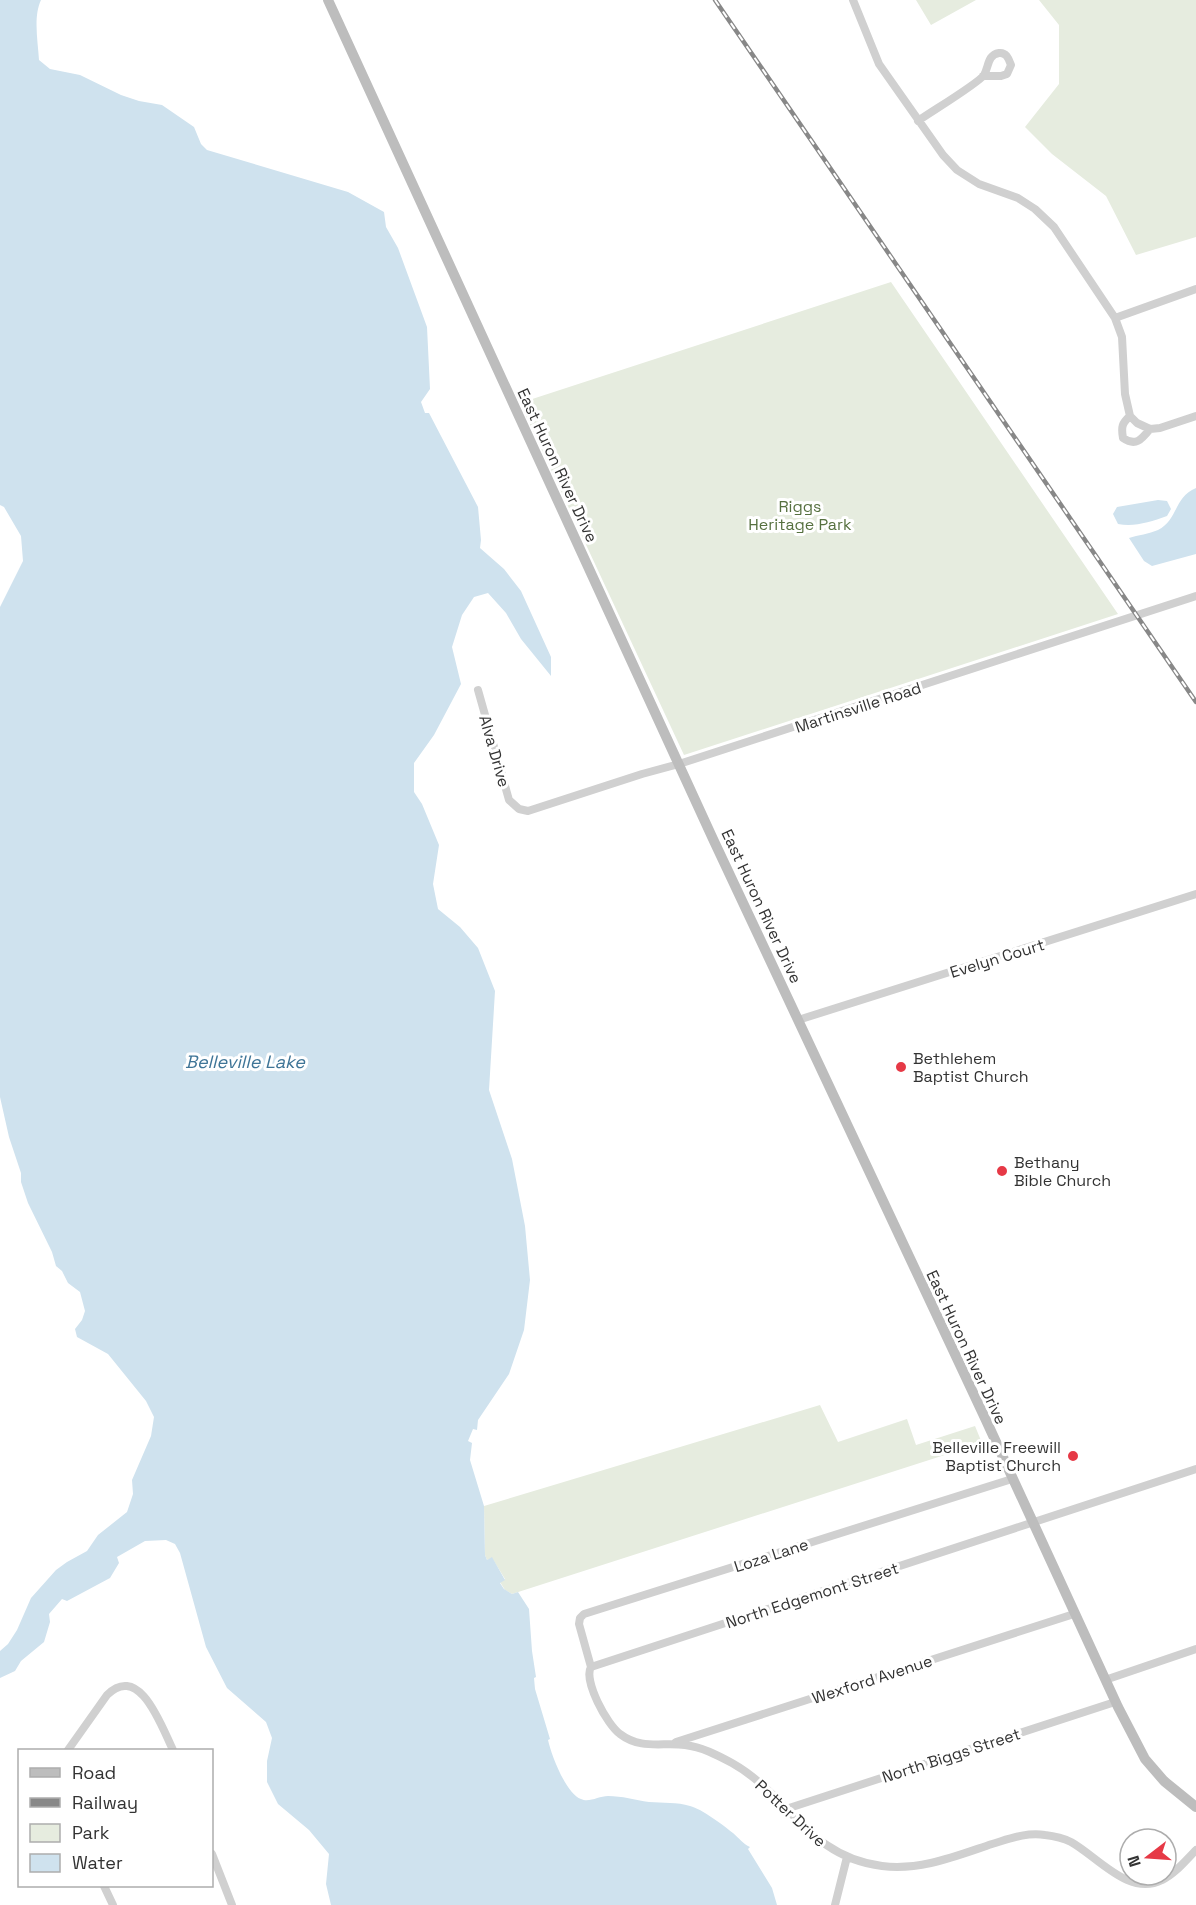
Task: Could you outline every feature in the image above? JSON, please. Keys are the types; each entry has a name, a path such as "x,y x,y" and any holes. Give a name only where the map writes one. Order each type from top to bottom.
{"main road":[{"name":"East Huron River Drive","path":"328,0 679,764 1115,1702 1145,1760 1169,1786 1196,1807"}],"street":[{"path":"854,0 879,64 943,155 957,170 979,184 1018,198 1035,209 1054,227 1115,318 1122,337 1125,394 1130,416 1137,423 1150,429 1196,416"},
{"path":"918,121 983,76"},
{"path":"1115,318 1196,289"},
{"path":"1130,416 1123,422 1121,429 1123,438 1129,442 1135,443 1142,439 1150,429"},
{"name":"Martinsville Road","path":"519,809 533,811 1196,596"},
{"name":"Alva Drive","path":"478,690 509,800 519,809"},
{"name":"Evelyn Court","path":"798,1020 1196,894"},
{"name":"North Edgemont Street","path":"591,1667 1196,1469"},
{"name":"Loza Lane","path":"591,1667 579,1624 584,1614 1012,1479"},
{"name":"Wexford Avenue","path":"669,1744 1074,1614"},
{"path":"1105,1680 1196,1649"},
{"name":"Potter Drive","path":"591,1667 588,1674 599,1707 614,1730 625,1738 640,1744 697,1747 731,1763 760,1783 817,1840 847,1857 881,1866 909,1867 933,1863 1015,1837 1042,1834 1070,1842 1125,1879 1143,1884 1156,1883 1169,1876 1196,1850"},
{"path":"69,1749 107,1695 114,1689 125,1686 136,1688 145,1696 172,1749"},
{"name":"North Biggs Street","path":"786,1809 1115,1702"},
{"path":"213,1857 232,1905"},
{"path":"835,1905 847,1857"},
{"path":"104,1887 113,1905"}],"green space":[{"path":"916,0 976,0 931,25"},
{"path":"1039,0 1196,0 1196,237 1136,255 1106,196 1052,154 1025,127 1059,84 1059,25"},
{"name":"Riggs Heritage Park","path":"891,282 1118,614 684,755 520,403"},
{"path":"820,1405 838,1442 907,1419 916,1445 975,1426 982,1443 512,1594 505,1590 500,1582 505,1579 492,1558 487,1560 484,1506"}],"water":[{"name":"Belleville Lake","path":"0,0 41,0 37,22 39,60 50,69 80,75 121,95 162,105 194,127 201,144 207,150 348,192 384,212 386,227 398,248 427,327 430,389 421,402 425,413 429,413 478,507 480,548 504,569 521,591 551,657 551,676 521,639 506,613 488,593 474,597 462,615 452,647 461,684 434,735 414,763 414,792 422,804 439,845 433,884 438,909 460,927 478,948 495,991 489,1090 512,1159 525,1226 530,1280 524,1330 509,1374 478,1420 477,1430 473,1429 468,1441 472,1443 470,1460 484,1506 485,1555 487,1560 492,1557 505,1580 500,1583 504,1589 512,1594 518,1592 529,1609 536,1677 534,1678 535,1689 550,1739 548,1740 552,1754 560,1773 575,1796 584,1800 605,1796 623,1797 680,1804 700,1810 750,1847 748,1849 772,1888 777,1905 331,1905 326,1884 329,1854 309,1830 278,1804 267,1782 267,1761 272,1738 266,1722 227,1688 206,1647 180,1553 175,1544 166,1540 145,1541 117,1557 119,1563 110,1578 67,1601 62,1599 49,1614 50,1622 44,1642 21,1661 15,1671 0,1678 0,1651 8,1644 17,1630 31,1598 56,1570 87,1551 98,1535 127,1512 133,1494 132,1480 151,1436 154,1417 146,1401 108,1354 77,1337 75,1329 85,1311 80,1292 68,1283 62,1271 56,1266 52,1252 28,1203 0,1097 0,607 23,561 21,536 4,507 0,505"},
{"path":"1196,488 1196,554 1152,566 1144,561 1129,538 1158,530 1164,526 1184,497"},
{"path":"1158,500 1167,501 1171,509 1167,516 1124,525 1118,524 1113,514 1117,507"}],"railway":[{"path":"715,0 1196,702"}],"place":[{"name":"Bethlehem Baptist Church","path":"901,1067"},
{"name":"Bethany Bible Church","path":"1002,1171"},
{"name":"Belleville Freewill Baptist Church","path":"1073,1456"}]}
